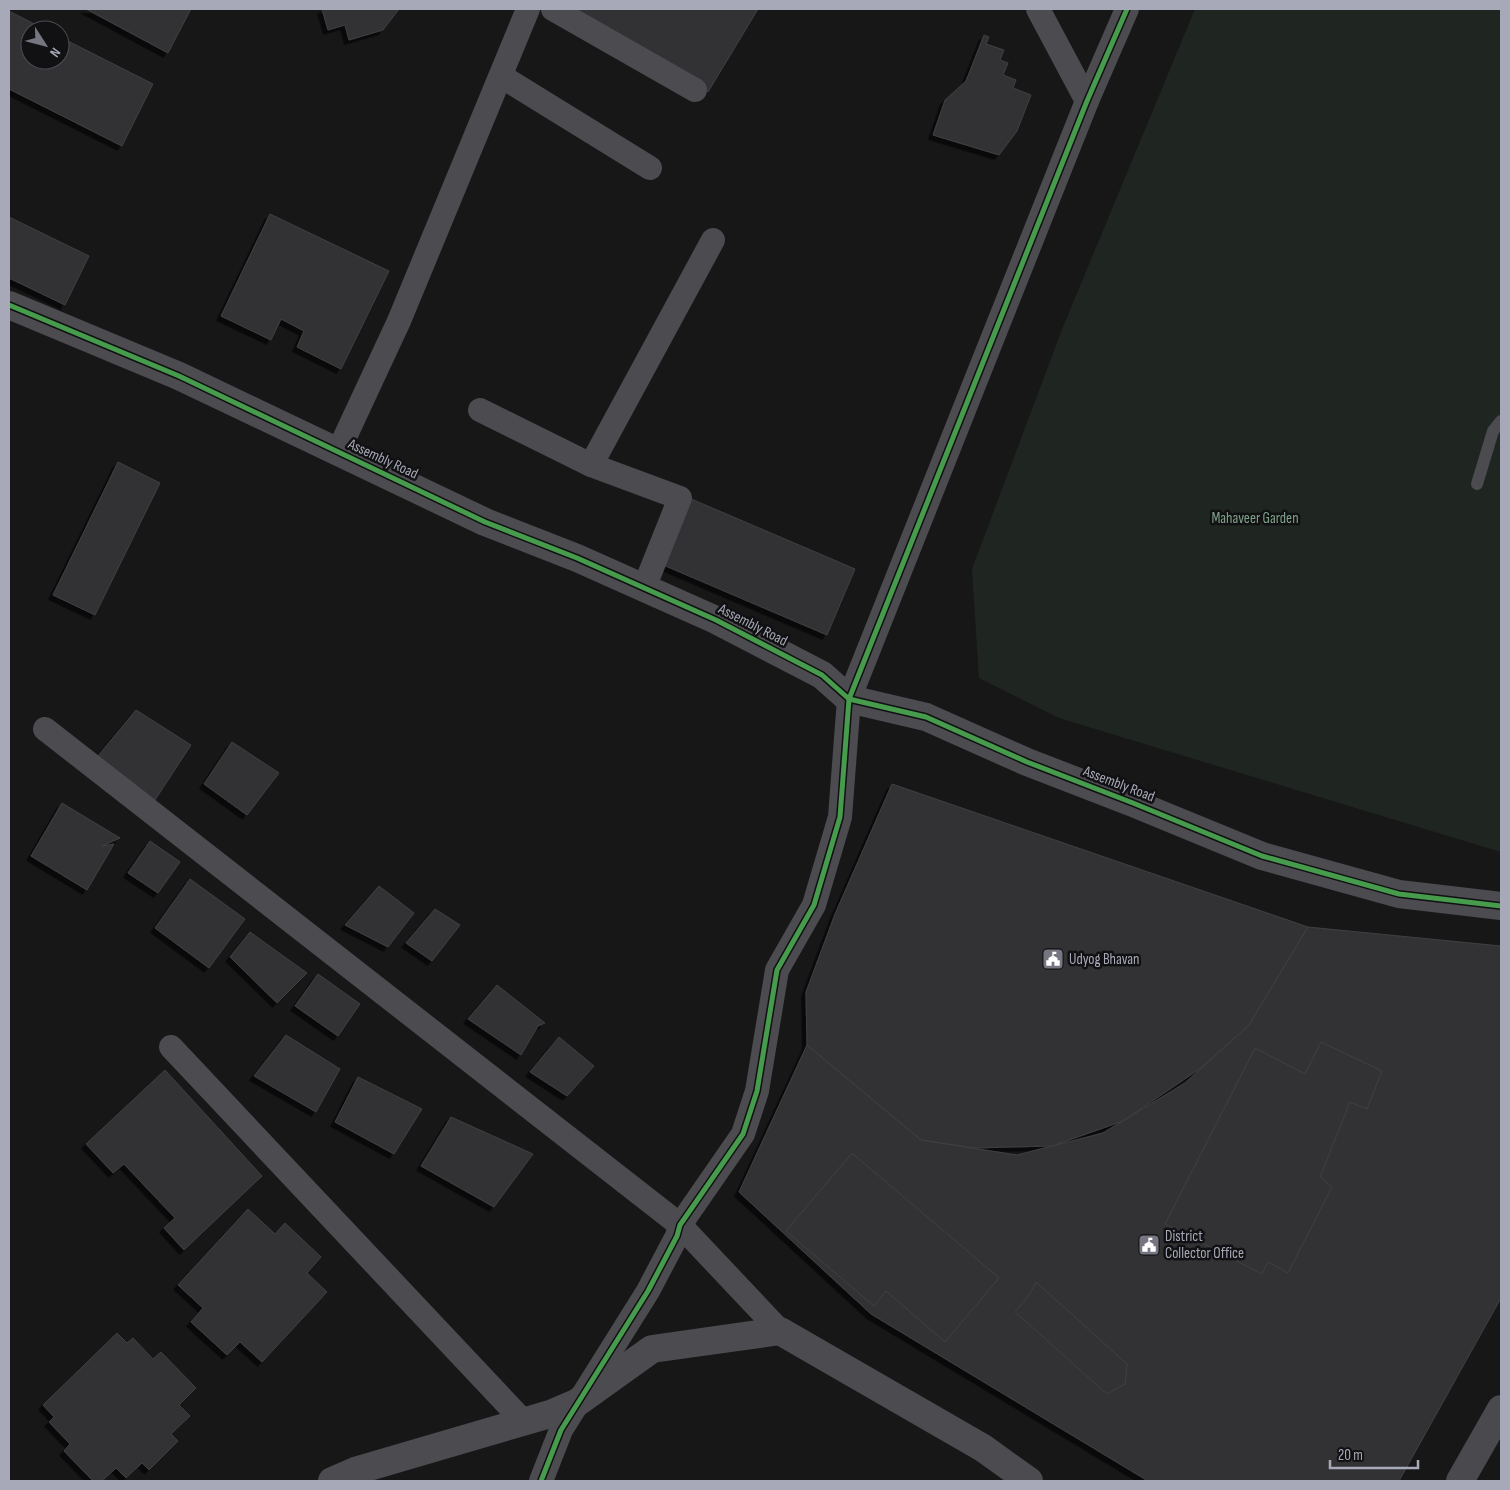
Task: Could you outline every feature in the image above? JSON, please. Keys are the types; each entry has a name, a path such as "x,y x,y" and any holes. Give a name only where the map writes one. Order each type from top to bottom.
{"main road":[{"path":"1460,1481 1501,1409"}],"street":[{"path":"338,452 399,321 528,9"},
{"path":"553,9 695,90"},
{"path":"1038,9 1087,100"},
{"path":"541,1481 561,1430 648,1291 677,1236 680,1225 744,1134 754,1100 777,970 814,905 840,817 849,699 1087,100 1127,9"},
{"path":"501,76 650,168"},
{"path":"591,465 713,240"},
{"name":"Assembly Road","path":"9,305 179,376 485,522 716,620 822,675 849,699 926,716 1027,762 1262,856 1399,894 1501,906"},
{"path":"480,410 591,465 680,498 644,588"},
{"path":"46,729 680,1225 780,1332 983,1448 1029,1481"},
{"path":"171,1047 525,1423"},
{"path":"332,1481 355,1471 525,1423 578,1402 652,1349 780,1332"}],"lane":[{"path":"1477,484 1493,431 1501,421"}],"green space":[{"name":"Mahaveer Garden","path":"1195,9 1501,9 1501,852 1059,718 979,678 972,569 1063,327"}],"building":[{"path":"86,9 191,9 168,53"},
{"path":"322,9 399,9 383,30 349,40 345,25 328,30"},
{"path":"568,9 758,9 708,92"},
{"path":"9,11 27,20 20,20 20,70 70,70 70,42 153,84 122,146 9,89"},
{"path":"984,35 989,37 986,44 1004,50 1000,60 1008,63 1003,75 1016,80 1013,88 1031,95 1017,131 999,155 933,135 945,100 966,81"},
{"path":"270,214 389,271 341,369 297,347 304,331 281,319 271,340 221,316"},
{"path":"9,217 89,256 65,305 9,278"},
{"path":"118,462 160,483 95,615 53,595"},
{"path":"689,498 855,569 827,635 661,564"},
{"path":"136,710 191,745 155,800 98,756"},
{"path":"232,742 279,773 247,815 204,784"},
{"name":"Udyog Bhavan","path":"892,784 1308,927 1249,1025 1201,1068 1123,1121 1052,1146 973,1148 921,1140 807,1045 806,992 835,914"},
{"path":"62,803 120,838 102,846 114,844 87,890 31,856"},
{"path":"150,841 180,862 158,893 128,873"},
{"path":"190,879 245,919 209,968 155,928"},
{"path":"379,886 414,913 388,947 345,925"},
{"path":"435,909 460,925 432,961 406,943"},
{"name":"District Collector Office","path":"1308,927 1501,946 1501,1298 1399,1481 1148,1481 871,1314 739,1192 807,1045 921,1140 1017,1155 1103,1133 1185,1083 1249,1025"},
{"path":"250,932 307,973 277,1003 230,957"},
{"path":"318,974 360,1004 338,1036 295,1006"},
{"path":"497,985 545,1023 538,1026 521,1055 468,1019"},
{"path":"286,1035 340,1069 316,1112 254,1076"},
{"path":"559,1037 594,1066 567,1096 530,1072"},
{"path":"1321,1042 1382,1071 1367,1109 1350,1102 1320,1177 1332,1187 1288,1273 1268,1262 1262,1274 1165,1224 1255,1048 1305,1074"},
{"path":"165,1070 262,1176 184,1250 164,1228 175,1218 124,1164 113,1173 86,1144"},
{"path":"358,1077 422,1109 394,1154 335,1122"},
{"path":"451,1117 533,1154 494,1207 421,1166"},
{"path":"852,1153 999,1278 945,1342 886,1291 874,1306 786,1231"},
{"path":"248,1209 275,1234 285,1223 321,1257 307,1273 327,1292 262,1362 240,1342 227,1355 191,1322 203,1308 178,1285"},
{"path":"1036,1282 1127,1364 1125,1384 1107,1394 1015,1312 1029,1295"},
{"path":"117,1333 127,1343 133,1338 153,1359 161,1352 196,1388 179,1405 190,1416 171,1434 178,1441 149,1470 142,1463 126,1478 116,1468 102,1481 93,1481 64,1451 70,1444 49,1422 54,1417 43,1405"}],"cycle path":[{"path":"541,1481 561,1430 648,1291 677,1236 680,1225 743,1134 757,1091 777,970 814,905 840,817 849,699 1087,101 1127,9"},
{"path":"9,305 179,376 485,522 577,558 716,620 822,675 849,699 926,717 1027,762 1262,856 1399,894 1501,906"}],"place":[{"name":"Udyog Bhavan","path":"1053,959"},
{"name":"District Collector Office","path":"1149,1245"}]}
